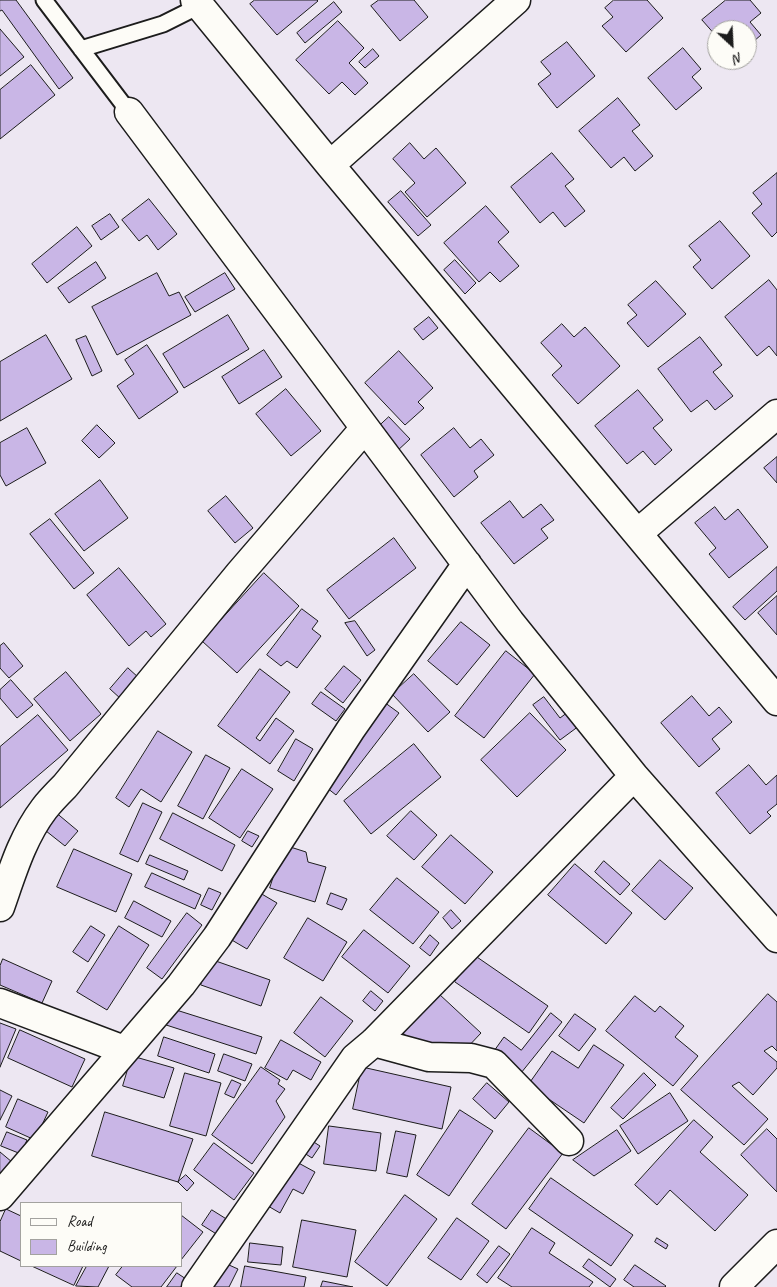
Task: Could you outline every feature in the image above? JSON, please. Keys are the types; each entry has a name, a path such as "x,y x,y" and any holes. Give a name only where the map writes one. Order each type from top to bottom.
{"street":[{"path":"330,165 516,0"},
{"path":"197,3 777,700"},
{"path":"129,112 516,630 634,776 777,938"},
{"path":"638,533 777,414"},
{"path":"0,907 18,856 30,831 44,809 240,573 365,428"},
{"path":"0,1196 182,984 217,937 351,729 466,564"},
{"path":"196,1287 355,1058 374,1042 634,776"},
{"path":"0,1003 124,1050"},
{"path":"374,1042 429,1057 471,1058 494,1064 569,1141"},
{"path":"734,1287 777,1244"}],"lane":[{"path":"44,0 129,112"},
{"path":"81,49 164,24 197,3"}],"building":[{"path":"0,0 16,0 73,78 59,89 2,10 0,11"},
{"path":"255,0 318,1 277,35 250,4"},
{"path":"379,0 414,0 428,17 400,41 371,6"},
{"path":"614,0 647,0 663,18 626,52 602,26 613,17 605,8"},
{"path":"726,0 750,0 761,13 752,20 707,20 707,26 702,20"},
{"path":"334,2 342,12 305,43 297,33"},
{"path":"338,21 364,48 349,63 368,83 355,95 342,82 329,94 296,60"},
{"path":"0,29 24,57 0,76"},
{"path":"757,30 761,35 757,38"},
{"path":"567,42 595,76 557,108 538,84 551,74 541,62"},
{"path":"683,48 701,69 692,77 702,88 676,110 648,78"},
{"path":"373,49 379,56 365,68 359,62"},
{"path":"31,65 55,95 0,139 0,90"},
{"path":"618,98 640,125 632,131 653,156 635,171 624,157 611,168 579,131"},
{"path":"410,143 424,159 436,148 466,183 427,217 405,192 415,183 393,159"},
{"path":"552,153 574,179 565,186 585,211 565,227 553,212 540,223 511,187"},
{"path":"777,173 777,232 772,237 752,213 762,204 753,193"},
{"path":"401,191 431,225 418,236 388,202"},
{"path":"149,199 177,234 158,250 147,235 139,241 122,220"},
{"path":"486,206 509,232 498,242 519,266 500,282 490,272 479,282 444,243"},
{"path":"110,214 119,227 101,240 92,226"},
{"path":"720,221 750,256 712,289 693,267 701,260 689,246"},
{"path":"77,227 92,246 47,283 32,264"},
{"path":"455,260 476,283 465,294 444,270"},
{"path":"96,262 106,278 69,303 58,288"},
{"path":"157,273 169,296 179,292 191,315 117,355 92,307"},
{"path":"225,273 235,289 195,312 185,297"},
{"path":"769,280 777,290 777,356 769,346 757,356 725,317"},
{"path":"656,281 686,314 648,347 627,323 637,315 628,305"},
{"path":"228,315 249,349 184,388 163,354"},
{"path":"429,317 438,328 423,340 414,329"},
{"path":"562,324 574,337 585,327 620,366 578,404 552,375 562,366 541,343"},
{"path":"46,335 72,379 0,421 0,362"},
{"path":"86,336 102,371 92,376 76,340"},
{"path":"700,337 722,365 713,372 733,396 715,410 707,400 691,412 658,369"},
{"path":"147,345 178,392 139,419 117,386 134,374 125,360"},
{"path":"264,350 282,377 239,404 222,377"},
{"path":"399,351 433,388 418,402 424,408 405,425 365,383"},
{"path":"286,389 321,431 291,456 256,414"},
{"path":"638,390 663,420 653,428 672,450 655,465 643,451 627,464 595,426"},
{"path":"389,417 410,439 396,452 375,430"},
{"path":"97,425 115,443 99,458 82,441"},
{"path":"27,428 46,463 6,486 0,475 0,443"},
{"path":"454,428 470,448 481,439 494,455 474,471 478,477 454,497 421,455"},
{"path":"777,457 777,483 764,468"},
{"path":"100,480 128,518 84,551 55,514"},
{"path":"226,496 253,528 235,543 208,511"},
{"path":"510,501 523,518 541,504 554,520 541,529 548,538 514,564 481,523"},
{"path":"715,507 725,520 738,509 768,547 729,578 709,554 716,548 695,523"},
{"path":"50,519 94,573 74,589 30,534"},
{"path":"394,538 416,568 349,619 327,590"},
{"path":"777,567 777,591 745,620 733,607"},
{"path":"119,568 166,624 151,637 146,631 129,646 87,595"},
{"path":"264,573 299,606 237,673 202,641"},
{"path":"777,596 777,635 758,613"},
{"path":"302,609 318,621 312,629 321,636 297,668 287,661 281,666 267,655"},
{"path":"355,621 375,650 367,656 345,623"},
{"path":"461,622 490,645 457,685 428,661"},
{"path":"4,643 23,666 9,678 0,668 0,646"},
{"path":"506,651 535,674 484,738 455,716"},
{"path":"344,666 361,680 343,703 325,689"},
{"path":"128,668 139,678 121,699 110,689"},
{"path":"260,669 290,692 256,738 260,741 276,718 294,731 270,764 218,726"},
{"path":"66,672 101,714 70,741 34,699"},
{"path":"414,674 450,712 428,732 392,694"},
{"path":"11,680 33,705 17,718 0,698 0,690"},
{"path":"321,692 345,709 336,721 312,704"},
{"path":"692,696 709,716 719,707 732,722 712,739 720,749 699,767 661,723"},
{"path":"544,697 560,718 572,709 583,723 560,740 533,705"},
{"path":"384,702 399,713 336,795 322,784"},
{"path":"530,713 566,750 517,797 481,760"},
{"path":"38,715 68,750 0,808 0,747"},
{"path":"158,731 192,752 161,802 141,789 129,807 116,798"},
{"path":"296,739 313,749 294,781 278,771"},
{"path":"414,744 441,777 371,834 344,801"},
{"path":"206,755 230,768 203,819 178,806"},
{"path":"749,765 766,785 777,775 777,804 767,812 771,816 750,834 716,793"},
{"path":"242,769 273,789 240,838 209,818"},
{"path":"143,803 162,812 138,862 120,854"},
{"path":"54,811 78,831 65,846 41,827"},
{"path":"411,811 437,835 414,860 387,836"},
{"path":"173,813 235,845 222,871 160,839"},
{"path":"248,831 259,836 252,847 242,841"},
{"path":"451,835 493,872 465,904 422,867"},
{"path":"284,845 306,852 308,862 326,867 315,902 270,888"},
{"path":"74,849 132,874 116,912 57,887"},
{"path":"150,855 188,871 184,880 146,864"},
{"path":"660,860 693,888 665,920 632,891"},
{"path":"604,861 630,884 620,895 595,872"},
{"path":"575,864 632,913 606,944 548,895"},
{"path":"152,873 201,895 195,909 145,887"},
{"path":"397,878 439,912 413,944 370,910"},
{"path":"209,888 221,893 212,910 201,905"},
{"path":"255,890 277,903 247,949 225,936"},
{"path":"331,893 347,899 342,910 327,904"},
{"path":"134,901 171,921 162,937 125,918"},
{"path":"451,910 461,921 452,929 443,918"},
{"path":"187,913 202,925 162,979 147,968"},
{"path":"308,918 347,942 323,981 284,958"},
{"path":"91,926 105,935 88,962 73,952"},
{"path":"119,926 149,945 107,1010 77,992"},
{"path":"364,930 410,966 388,993 342,957"},
{"path":"430,935 439,943 430,956 420,948"},
{"path":"474,955 548,1006 529,1033 455,982"},
{"path":"3,959 52,981 42,1003 0,985 0,966"},
{"path":"210,959 270,980 261,1006 201,985"},
{"path":"371,991 383,1001 375,1011 363,1001"},
{"path":"439,994 481,1033 464,1051 417,1046 402,1032"},
{"path":"768,994 777,1002 777,1051 772,1046 764,1051 777,1062 777,1068 753,1095 739,1082 732,1086 768,1119 744,1145 681,1090"},
{"path":"635,996 655,1012 660,1006 684,1026 675,1037 698,1056 673,1086 606,1031"},
{"path":"321,997 353,1021 325,1057 294,1033"},
{"path":"173,1009 262,1037 256,1054 160,1023"},
{"path":"551,1013 562,1022 521,1073 494,1051 504,1037 521,1050"},
{"path":"575,1014 596,1029 579,1051 559,1036"},
{"path":"0,1023 16,1029 0,1067"},
{"path":"20,1030 85,1059 72,1087 8,1058"},
{"path":"164,1037 215,1054 209,1073 158,1056"},
{"path":"281,1040 321,1062 311,1080 293,1070 287,1080 265,1068"},
{"path":"594,1045 624,1065 584,1123 528,1085 552,1051 578,1068"},
{"path":"224,1054 252,1064 245,1081 218,1071"},
{"path":"132,1056 174,1068 164,1098 123,1086"},
{"path":"261,1067 280,1080 278,1084 285,1089 276,1101 285,1117 252,1164 212,1135"},
{"path":"362,1067 451,1087 442,1129 353,1109"},
{"path":"185,1073 221,1083 206,1136 170,1126"},
{"path":"644,1073 656,1085 623,1119 611,1108"},
{"path":"232,1080 241,1084 234,1098 225,1094"},
{"path":"487,1083 509,1102 495,1119 473,1099"},
{"path":"0,1090 12,1096 0,1120"},
{"path":"670,1093 688,1121 638,1154 620,1126"},
{"path":"18,1099 48,1112 35,1140 6,1127"},
{"path":"460,1110 493,1131 449,1196 417,1175"},
{"path":"105,1112 193,1139 178,1182 92,1156"},
{"path":"694,1120 713,1137 700,1152 748,1195 715,1231 670,1190 657,1205 635,1185"},
{"path":"329,1126 381,1133 376,1171 324,1164"},
{"path":"529,1128 563,1153 506,1229 472,1204"},
{"path":"767,1129 777,1139 777,1192 741,1155"},
{"path":"617,1130 631,1151 594,1176 573,1160"},
{"path":"396,1131 416,1135 407,1177 387,1173"},
{"path":"7,1132 27,1140 21,1154 1,1146"},
{"path":"309,1139 320,1146 312,1158 301,1151"},
{"path":"214,1143 254,1173 234,1200 194,1170"},
{"path":"0,1152 12,1162 0,1176"},
{"path":"293,1160 315,1172 303,1194 293,1189 280,1213 268,1206"},
{"path":"186,1175 194,1183 187,1191 178,1182"},
{"path":"551,1178 633,1235 611,1266 529,1209"},
{"path":"405,1195 437,1219 387,1286 355,1262"},
{"path":"6,1209 20,1216 20,1261 0,1251 0,1222"},
{"path":"212,1210 228,1220 218,1235 202,1225"},
{"path":"182,1216 203,1232 182,1259"},
{"path":"457,1218 489,1241 461,1280 428,1258"},
{"path":"302,1220 356,1230 347,1277 293,1267"},
{"path":"532,1228 555,1243 549,1253 593,1282 589,1287 512,1287 498,1278"},
{"path":"657,1238 668,1245 666,1249 655,1242"},
{"path":"250,1243 283,1247 281,1265 248,1262"},
{"path":"499,1246 510,1254 487,1283 477,1275"},
{"path":"589,1259 616,1279 610,1287 583,1267"},
{"path":"220,1261 238,1269 229,1287 208,1287"},
{"path":"635,1265 666,1286 634,1287 624,1280"},
{"path":"245,1266 306,1277 304,1287 241,1287"},
{"path":"34,1267 83,1267 74,1285"},
{"path":"86,1267 108,1267 98,1287 76,1286"},
{"path":"122,1267 176,1267 161,1287 132,1287 116,1275"},
{"path":"177,1273 189,1281 185,1287 167,1287"},
{"path":"323,1281 353,1287 321,1287"}]}
